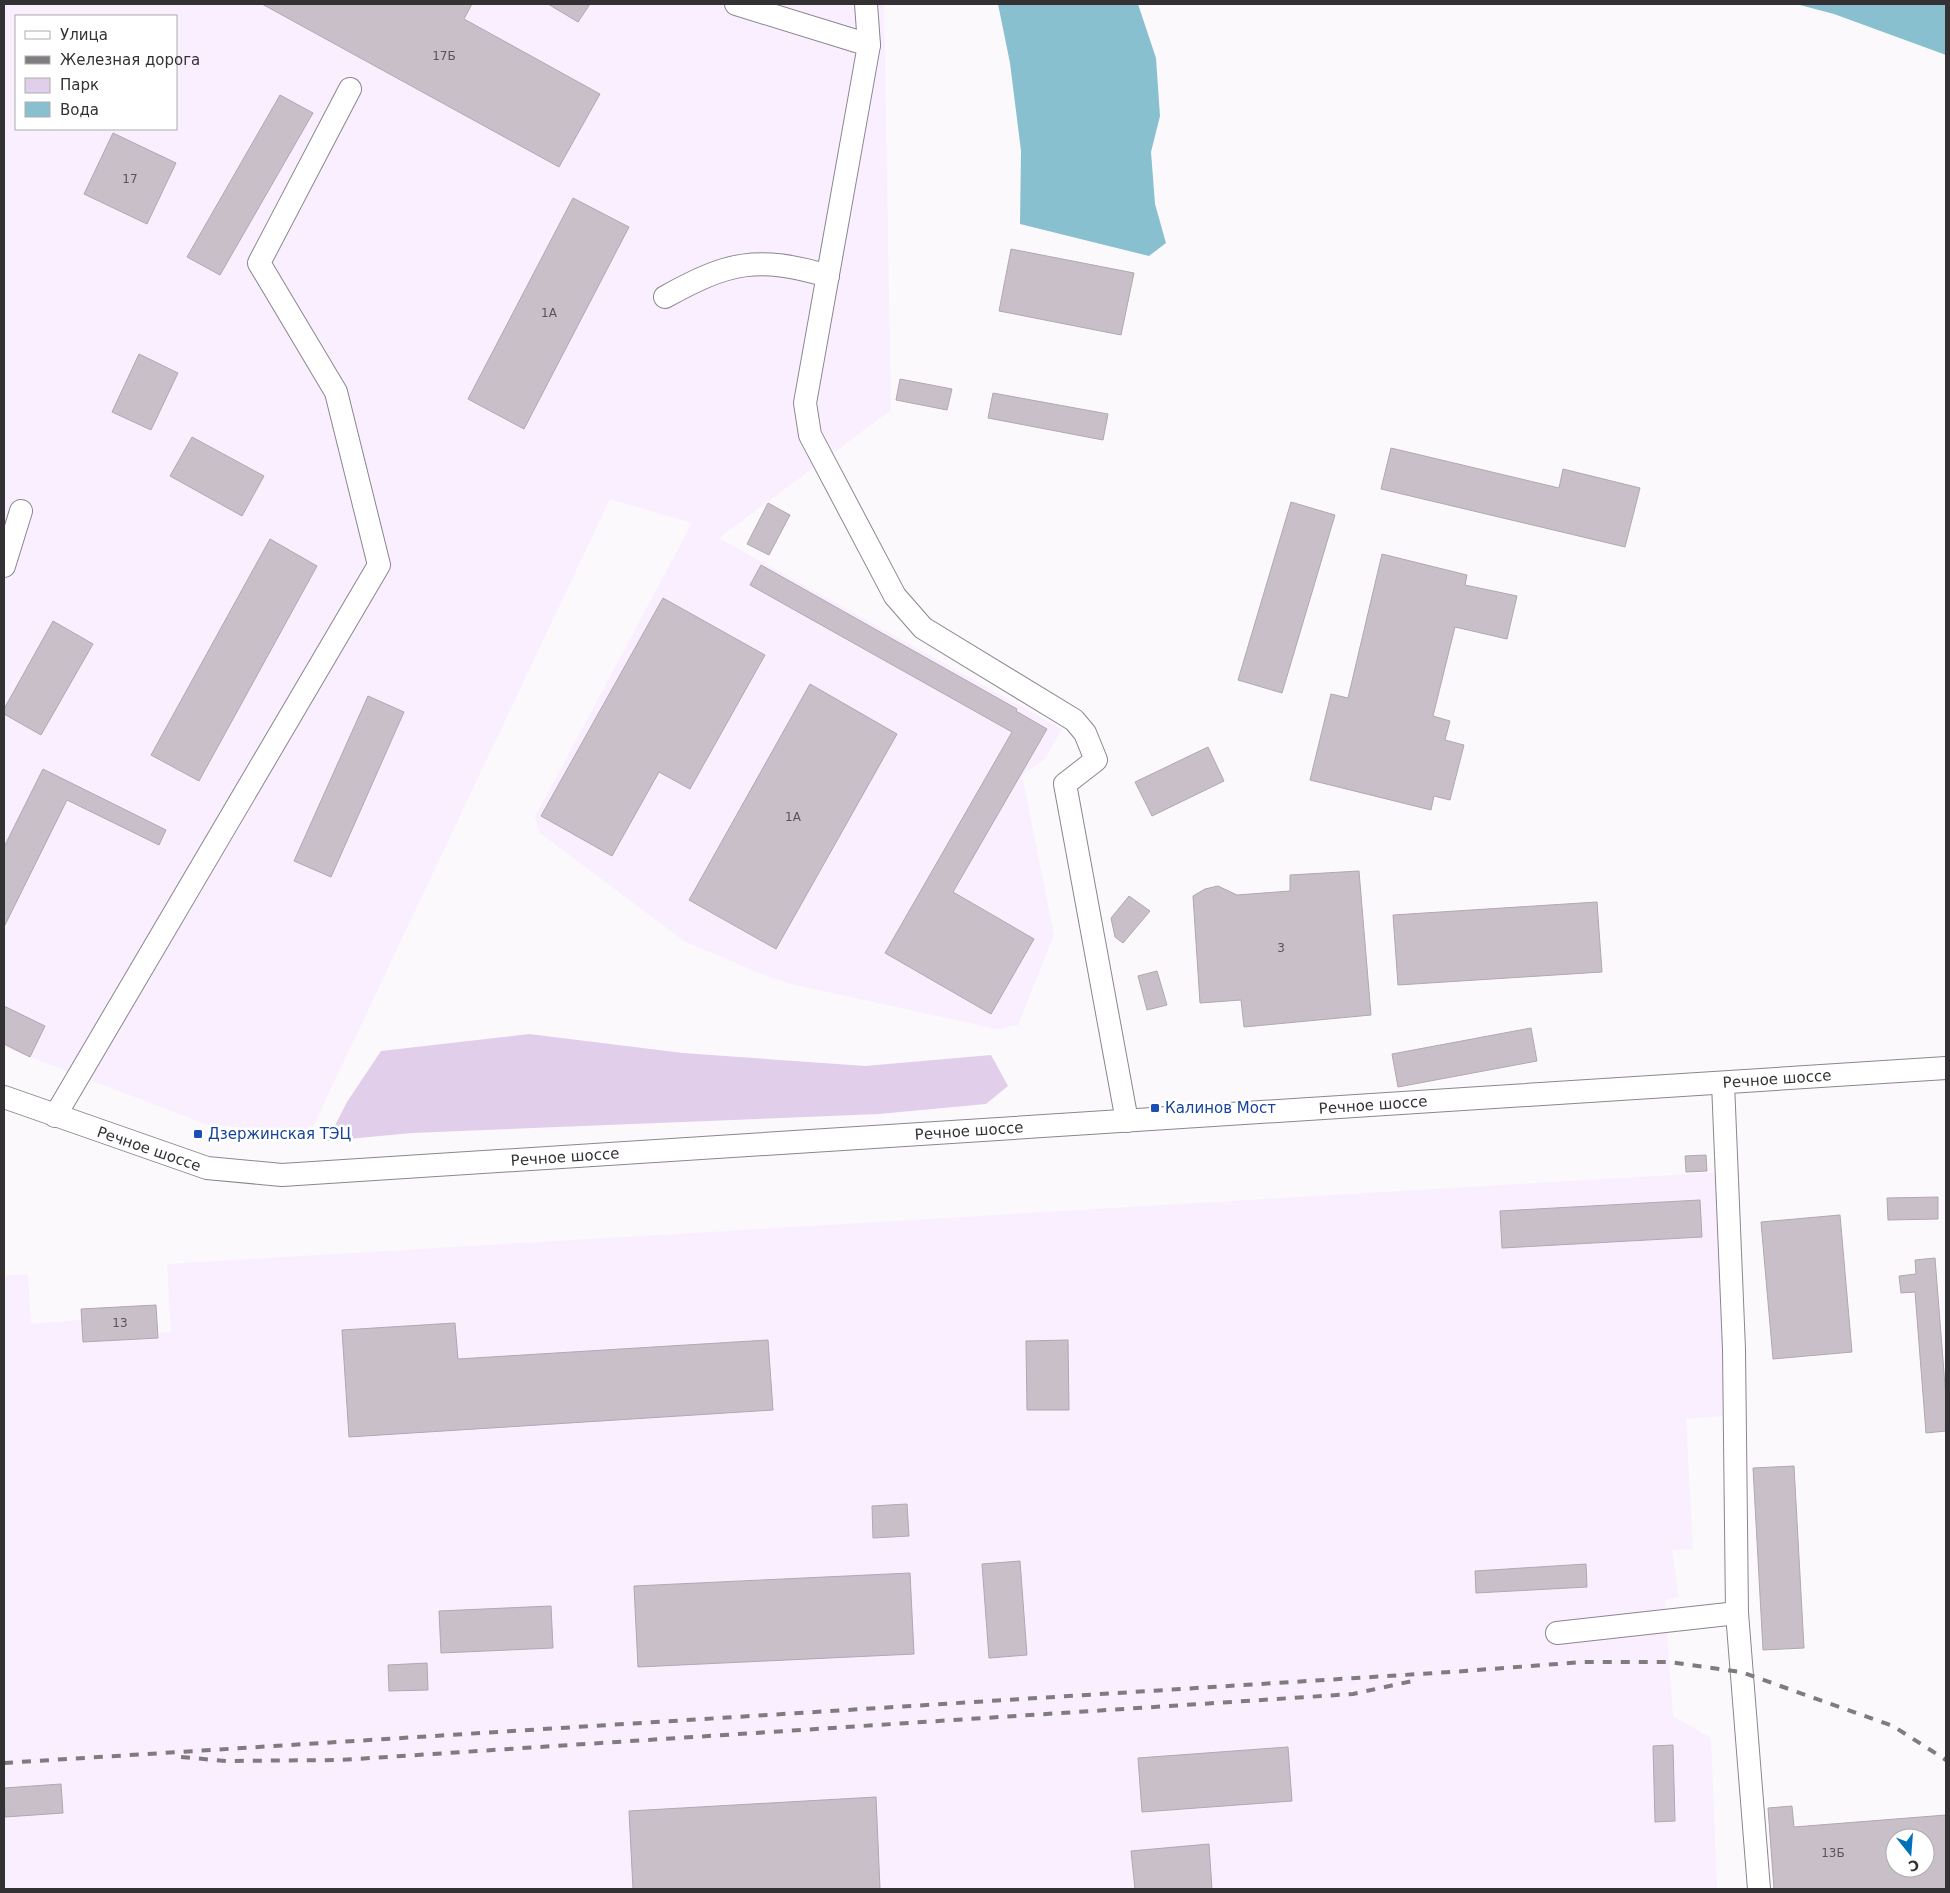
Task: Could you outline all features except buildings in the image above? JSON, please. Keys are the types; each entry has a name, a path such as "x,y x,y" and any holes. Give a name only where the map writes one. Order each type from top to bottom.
{"street":[{"path":"736,4 869,45"},
{"path":"866,4 869,45 805,403 810,435 895,596 923,628 1074,720 1085,733 1096,760 1065,784 1127,1121"},
{"path":"55,1116 379,565 336,392 259,263 350,89"},
{"path":"665,297 701,277 736,266 766,263 794,266 828,276"},
{"path":"4,566 21,511"},
{"name":"Речное шоссе","path":"4,1097 206,1168 282,1175 1946,1068"},
{"path":"1723,1083 1734,1349 1737,1614 1759,1889"},
{"path":"1557,1633 1737,1614"}],"shaded area":[{"path":"4,4 884,4 891,410 719,538 1062,729 1045,759 1022,775 1054,935 1018,1025 997,1029 791,984 764,975 684,941 540,833 535,817 692,523 610,499 309,1135 205,1124 4,1047"},
{"path":"1722,1172 1734,1415 1686,1419 1693,1549 1672,1550 1679,1597 1665,1600 1673,1716 1711,1738 1717,1889 4,1889 4,1276 28,1274 31,1324 143,1315 145,1334 171,1332 167,1264"}],"green space":[{"path":"529,1034 683,1053 865,1066 991,1055 1008,1086 986,1104 879,1114 412,1133 327,1141 347,1102 381,1051"}],"water":[{"path":"998,4 1138,4 1156,58 1160,116 1151,152 1155,204 1166,243 1149,256 1020,224 1021,151 1010,63"},
{"path":"1796,4 1946,4 1946,55 1834,14"}],"railway":[{"path":"4,1763 1451,1672 1583,1662 1670,1662 1741,1672 1893,1726 1946,1760"},
{"path":"181,1757 226,1761 340,1760 1353,1694 1417,1680"}],"place":[{"name":"Калинов Мост","path":"1155,1108"},
{"name":"Дзержинская ТЭЦ","path":"198,1134"}]}
